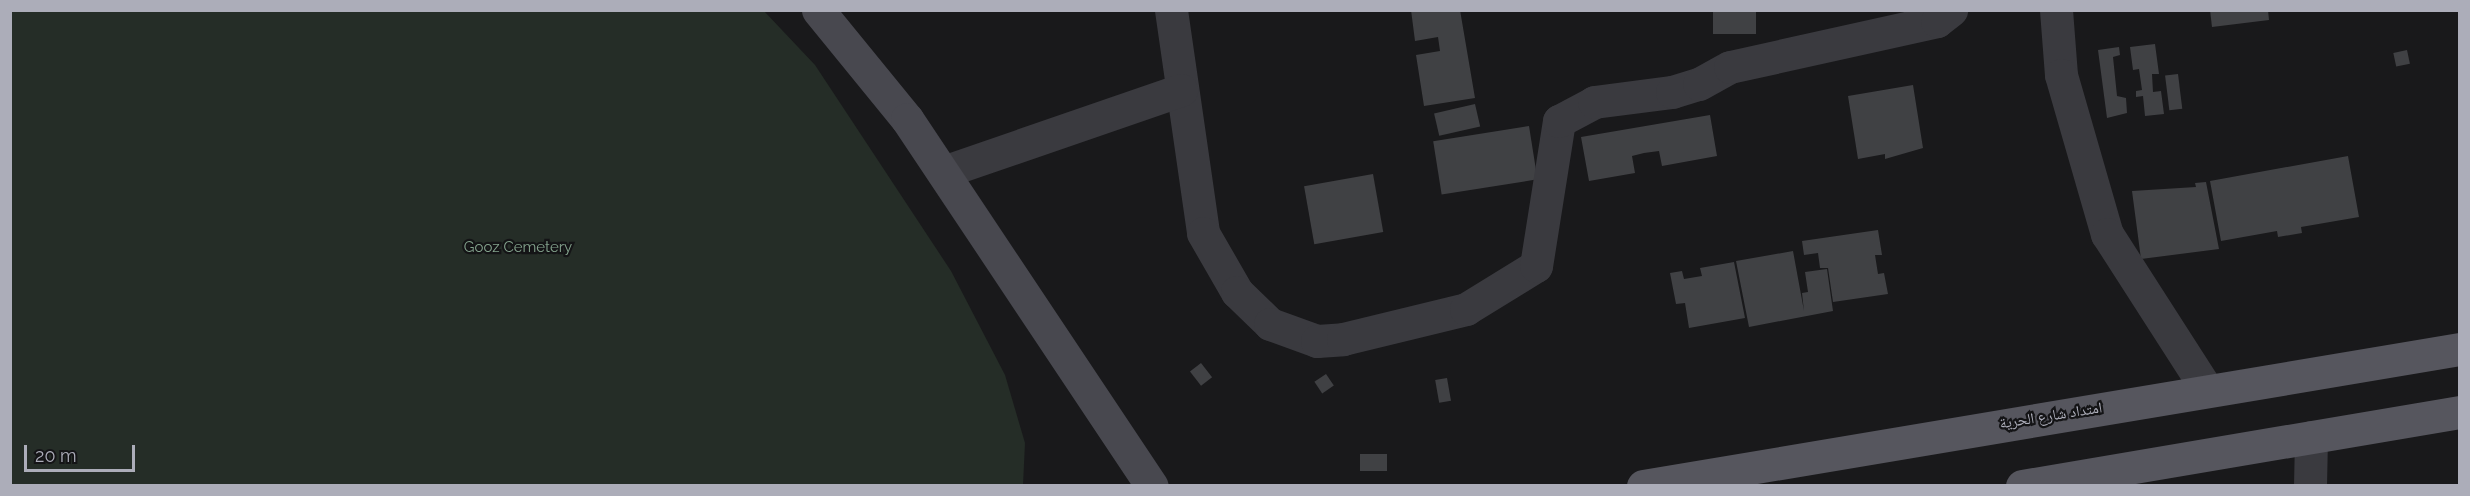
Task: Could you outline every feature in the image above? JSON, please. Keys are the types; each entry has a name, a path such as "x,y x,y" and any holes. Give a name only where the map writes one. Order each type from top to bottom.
{"main road":[{"name":"امتداد شارع الحرية","path":"1642,486 2460,349"},
{"path":"2022,486 2460,412"}],"street":[{"path":"818,10 907,119 1152,486"},
{"path":"1171,10 1203,233 1237,292 1270,324 1317,340 1343,339 1466,309 1536,266 1559,121 1586,106 1594,102 1672,92 1700,84 1730,67 1937,21 1951,10"},
{"path":"2056,10 2061,75 2107,234 2207,390"},
{"path":"943,172 1181,90"},
{"path":"2310,486 2311,437"}],"green space":[{"name":"Gooz Cemetery","path":"10,11 764,11 815,65 951,271 1005,375 1025,443 1023,485 11,485"}],"building":[{"path":"1411,10 1460,10 1475,98 1424,106 1416,55 1440,51 1438,37 1415,41"},
{"path":"1713,10 1756,10 1756,34 1713,34"},
{"path":"2210,10 2268,10 2269,20 2212,27"},
{"path":"2155,44 2159,74 2152,74 2153,92 2161,91 2164,114 2145,116 2143,96 2136,97 2136,91 2142,90 2139,69 2133,70 2130,47"},
{"path":"2119,47 2120,55 2113,57 2117,96 2126,98 2127,113 2107,118 2098,50"},
{"path":"2407,50 2410,64 2396,67 2393,53"},
{"path":"2178,74 2182,109 2169,110 2165,76"},
{"path":"1913,85 1923,148 1885,159 1885,154 1858,159 1848,96"},
{"path":"1475,104 1480,126 1439,136 1434,113"},
{"path":"1710,115 1717,156 1662,166 1659,151 1644,153 1632,156 1635,173 1589,181 1581,137"},
{"path":"1529,126 1537,179 1442,195 1433,141"},
{"path":"2348,156 2359,217 2301,227 2302,233 2278,237 2277,231 2221,241 2210,181"},
{"path":"1373,174 1383,232 1314,244 1304,186"},
{"path":"2206,182 2219,249 2141,259 2132,191 2196,187 2195,183"},
{"path":"1878,230 1882,255 1875,255 1878,274 1884,273 1888,294 1833,302 1828,268 1820,268 1818,253 1804,255 1802,241"},
{"path":"1793,251 1804,311 1802,293 1808,292 1805,272 1827,269 1833,311 1749,327 1736,261"},
{"path":"1734,262 1745,318 1689,328 1685,303 1676,304 1670,273 1682,271 1684,279 1702,276 1700,268"},
{"path":"1201,363 1212,377 1201,386 1190,372"},
{"path":"1326,374 1334,386 1322,393 1314,382"},
{"path":"1447,378 1451,401 1439,403 1435,380"},
{"path":"1360,454 1387,454 1387,471 1360,471"}]}
